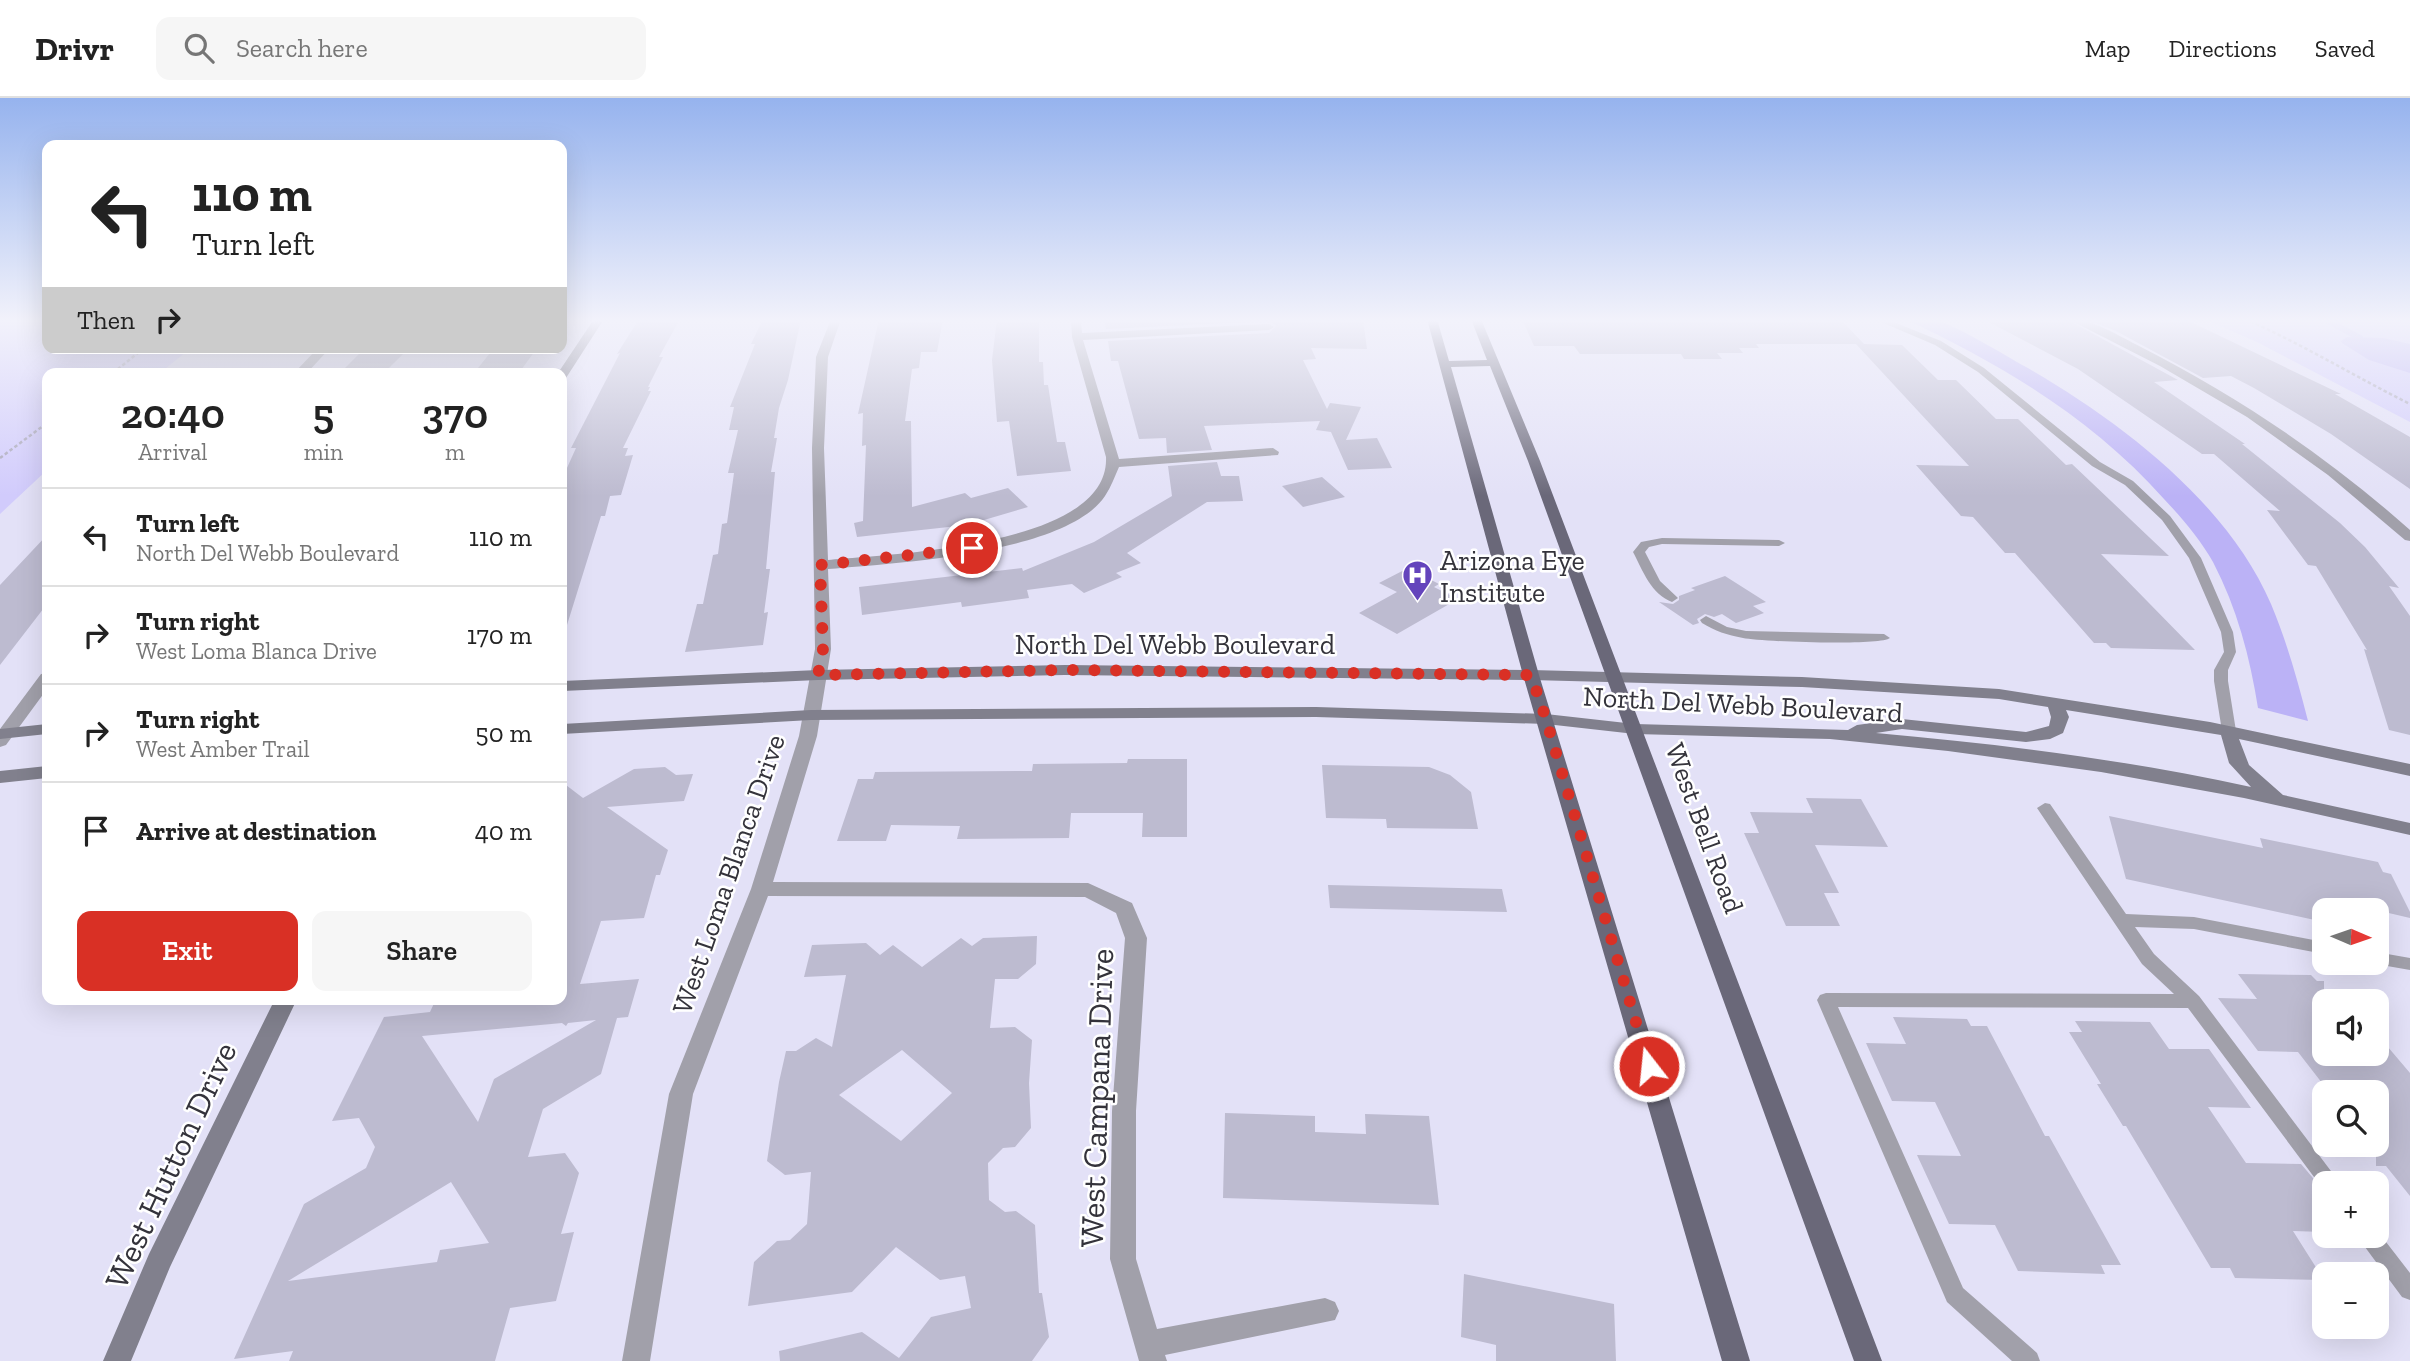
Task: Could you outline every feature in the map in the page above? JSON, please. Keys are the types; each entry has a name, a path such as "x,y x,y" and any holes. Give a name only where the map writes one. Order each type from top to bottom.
{"main road":[{"path":"1448,378 1531,675 1736,1361"},
{"name":"West Bell Road","path":"1501,378 1635,729 1868,1361"}],"street":[{"name":"West Loma Blanca Drive","path":"636,1361 681,1094 761,889 808,736 823,649 818,448 821,378"},
{"path":"820,565 997,545 1026,538 1091,506 1108,486 1114,463 1089,378"},
{"path":"2192,378 2288,437 2333,470 2410,537"},
{"path":"1114,463 1273,452"},
{"name":"North Del Webb Boulevard","path":"567,687 818,675 1065,670 1531,675 1802,682 1999,694 2055,702 2229,731 2410,771"},
{"path":"2,736 42,684"},
{"path":"1830,734 1902,724 2026,737 2044,735 2057,729 2060,717 2055,702"},
{"name":"North Del Webb Boulevard","path":"567,729 811,715 1316,712 1546,719 1635,729 1830,734 2101,766 2281,800 2410,829"},
{"path":"2,736 42,730"},
{"path":"2229,731 2234,759 2240,768 2281,800"},
{"path":"0,777 42,773"},
{"name":"West Campana Drive","path":"761,889 1088,890 1125,908 1136,938 1124,1111 1123,1259 1152,1353"},
{"name":"West Hutton Drive","path":"117,1361 158,1263 283,1005"},
{"path":"1152,1353 1325,1311"}],"lane":[{"path":"1991,378 2096,464 2129,483 2166,518 2195,558 2227,632 2230,652 2221,670 2221,681 2229,731"},
{"path":"1672,598 1658,588 1639,552 1645,544 1662,541 1779,543"},
{"path":"1706,620 1723,630 1746,635 1884,638"},
{"path":"2045,808 2148,959 2193,1001 2321,1171"},
{"path":"2122,920 2194,923 2312,946"},
{"path":"2389,960 2410,964"},
{"path":"2029,1361 1955,1295 1826,1000 2193,1001"},
{"path":"2378,1248 2410,1290"}],"path":[{"path":"2358,378 2410,404"},
{"path":"0,458 42,427"}],"shaded area":[{"path":"0,378 42,378 42,475 0,514"},
{"path":"2015,378 2043,378 2098,412 2167,468 2199,498 2227,532 2252,567 2271,604 2292,662 2308,721 2258,708 2242,633 2229,597 2202,545 2171,506 2136,470 2107,443"},
{"path":"2326,378 2410,378 2410,422"}],"building":[{"path":"607,378 653,378 648,387 648,391 651,391 623,448 628,448 625,456 633,455 621,495 610,496 605,516 601,516 567,625 567,468 576,448 571,448"},
{"path":"742,378 788,378 779,408 774,438 777,438 771,472 775,472 766,569 770,569 764,613 768,612 763,645 685,652 697,604 703,604 713,555 718,554 722,524 727,523 734,473 728,473 738,430 729,430 734,407 730,407"},
{"path":"866,378 911,378 905,421 911,421 912,507 965,493 971,498 1008,488 1028,507 967,525 857,537 854,523 863,521 866,445 862,446 863,413 858,414"},
{"path":"993,378 1044,378 1044,385 1048,385 1057,442 1065,442 1071,471 1017,476 1009,421 997,422"},
{"path":"1123,378 1312,378 1327,409 1330,403 1361,407 1346,440 1377,438 1392,468 1348,470 1331,432 1316,430 1320,421 1204,426 1212,450 1167,453 1166,438 1139,439"},
{"path":"1887,378 1956,380 1996,419 2018,419 2066,465 2072,464 2169,556 2101,554 2195,650 2111,648 2106,643 2094,643 2015,553 2005,553 1973,517 1961,516 1916,465 1969,466"},
{"path":"2091,378 2178,380 2154,382 2245,444 2242,444 2340,523 2365,547 2399,588 2389,586 2410,616 2410,735 2389,730 2364,649 2367,650 2316,566 2308,565 2267,510 2280,511 2214,454 2202,454"},
{"path":"2235,378 2308,378 2341,394 2335,394 2410,437 2410,489 2331,434"},
{"path":"1217,462 1221,476 1239,476 1243,501 1207,502 1127,553 1141,563 1116,573 1122,577 1084,593 1072,584 1027,590 1029,598 962,607 961,602 862,615 859,587 1022,568 1023,571 1094,542 1172,496 1168,466"},
{"path":"1322,477 1345,497 1303,507 1282,486"},
{"path":"42,540 42,610 0,665 0,585"},
{"name":"Arizona Eye Institute","path":"1408,568 1439,584 1434,587 1458,599 1397,634 1359,613 1397,592 1379,583"},
{"path":"1725,576 1766,602 1753,606 1764,613 1736,623 1722,614 1714,617 1705,614 1697,619 1699,623 1693,625 1659,602 1673,604 1679,600 1679,596 1695,590 1691,588"},
{"path":"1128,759 1187,759 1187,837 1142,837 1143,813 1071,813 1069,838 957,839 960,826 891,825 886,841 837,841 858,779 873,779 875,772 1032,771 1033,764 1127,763"},
{"path":"1322,765 1429,767 1450,775 1471,792 1478,829 1387,828 1386,819 1326,818"},
{"path":"665,767 676,775 693,774 684,801 607,807 668,850 660,875 656,875 644,918 601,921 580,984 639,979 628,1017 617,1018 601,1074 543,1109 528,1157 565,1153 579,1173 561,1234 574,1232 556,1301 510,1308 495,1361 289,1361 293,1351 234,1359 304,1204 366,1168 375,1147 359,1118 332,1121 384,1017 430,1012 433,1005 567,1005 567,786 583,798 634,769","holes":["596,1020 494,1079 478,1122 422,1036 562,1023 566,1026 568,1023","451,1182 489,1243 440,1250 437,1262 288,1281"]},
{"path":"1806,798 1861,799 1888,847 1815,845 1839,893 1824,893 1840,926 1786,926 1744,833 1759,833 1750,812 1813,813"},
{"path":"2109,816 2263,848 2260,838 2378,862 2383,872 2391,874 2410,912 2410,918 2389,913 2389,898 2312,898 2312,919 2126,879"},
{"path":"1328,885 1502,889 1507,912 1330,908"},
{"path":"1037,936 1036,964 1018,979 995,979 990,1028 1015,1027 1032,1040 1029,1083 1031,1128 1015,1147 1003,1148 988,1163 989,1200 1005,1212 1016,1211 1035,1225 1039,1293 1042,1293 1049,1337 1032,1361 780,1361 779,1351 862,1332 899,1358 931,1317 971,1308 965,1276 940,1280 896,1247 852,1292 748,1306 754,1262 777,1241 790,1240 807,1224 811,1172 785,1175 767,1161 786,1051 796,1051 816,1038 832,1047 846,975 804,977 812,945 866,943 880,955 893,945 922,967 961,938 972,946 983,938","holes":["902,1050 952,1093 901,1141 839,1095"]},
{"path":"2238,974 2311,975 2317,981 2324,981 2324,989 2312,989 2312,1066 2389,1066 2389,1048 2410,1073 2410,1196 2386,1166 2376,1166 2376,1157 2389,1157 2389,1080 2320,1080 2298,1052 2258,1051 2218,998 2257,999"},
{"path":"1893,1017 1967,1019 1971,1026 1987,1026 2045,1136 2049,1136 2121,1265 2101,1265 2105,1274 2018,1271 1995,1225 1949,1224 1917,1155 1961,1156 1935,1102 1892,1101 1866,1043 1906,1044"},
{"path":"2075,1021 2150,1022 2169,1049 2209,1049 2251,1108 2208,1107 2246,1163 2301,1164 2312,1177 2312,1232 2293,1231 2313,1262 2312,1280 2235,1278 2230,1268 2211,1268 2126,1126 2123,1126 2097,1084 2101,1084 2069,1032 2082,1032"},
{"path":"1225,1113 1315,1116 1315,1132 1366,1134 1365,1114 1429,1116 1439,1205 1223,1198"},
{"path":"1464,1274 1614,1304 1616,1361 1496,1361 1496,1345 1461,1337"}],"place":[{"name":"Arizona Eye Institute","path":"1417,603"}],"route":[{"path":"972,548 820,565 823,649 818,675 1065,670 1531,675 1649,1066"}]}
